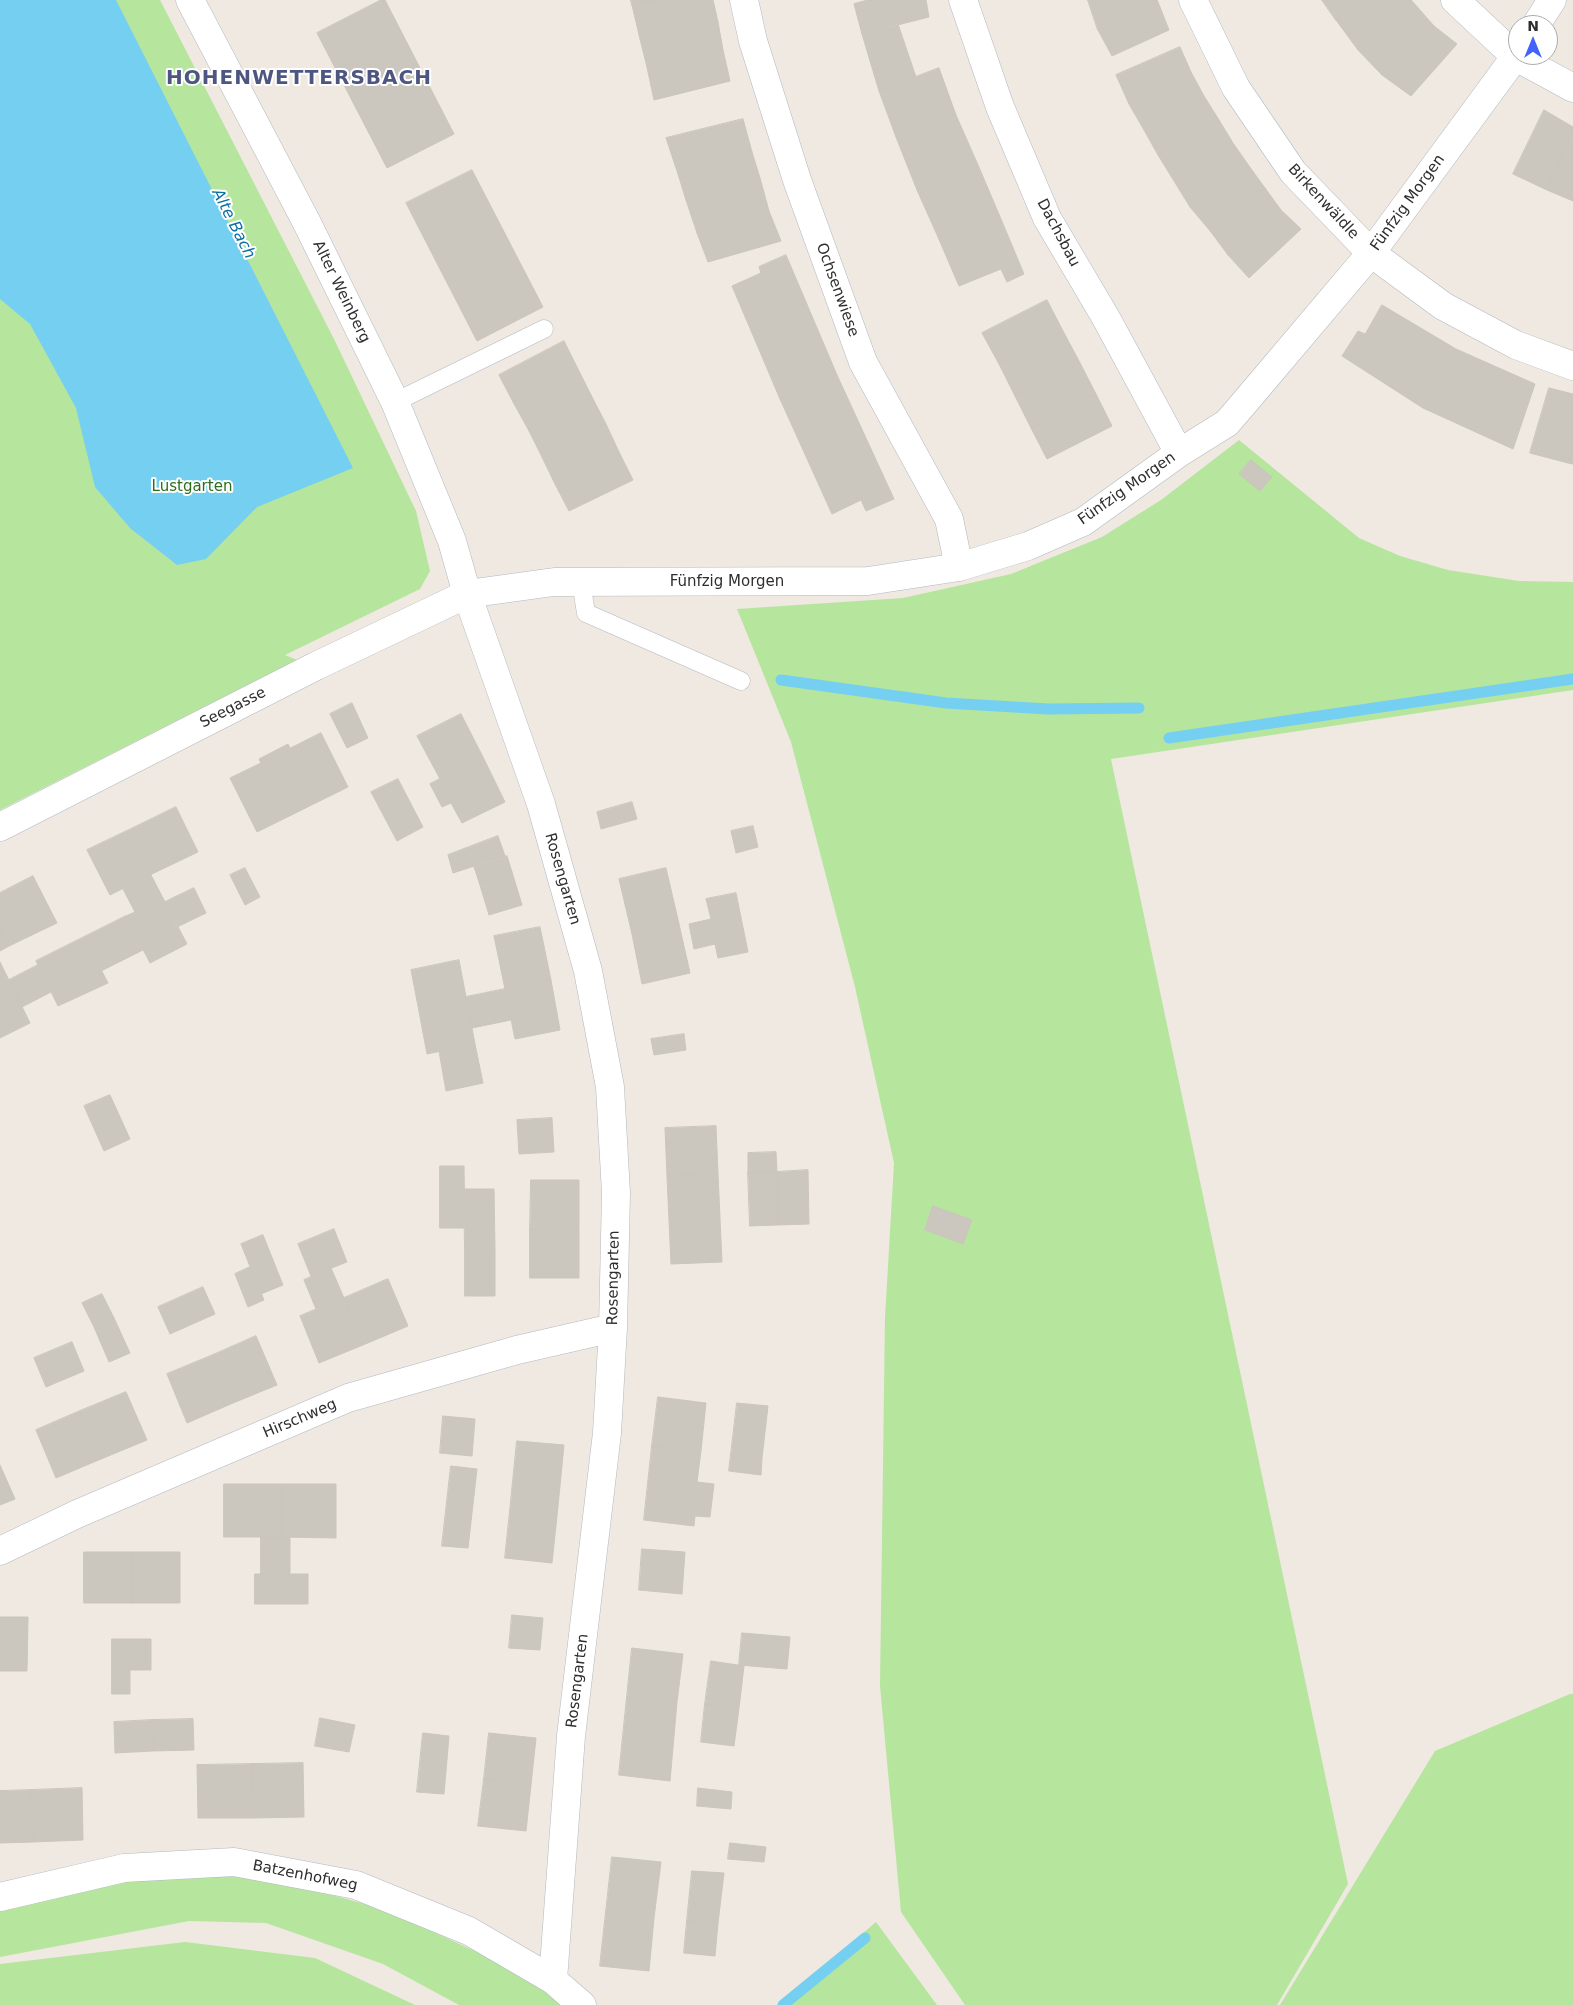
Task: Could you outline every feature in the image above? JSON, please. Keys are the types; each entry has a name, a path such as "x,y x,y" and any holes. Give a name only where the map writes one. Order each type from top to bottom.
{"street":[{"name":"Alter Weinberg","path":"190,0 307,224 395,402 452,541 467,594"},
{"name":"Ochsenwiese","path":"744,0 753,41 798,180 863,362 949,519 959,567"},
{"name":"Dachsbau","path":"963,0 1000,107 1047,218 1106,318 1179,453"},
{"name":"Birkenwäldle","path":"1193,0 1236,88 1293,172 1371,253 1443,306 1516,345 1573,366"},
{"path":"1455,0 1508,47"},
{"path":"1542,15 1552,0"},
{"name":"Fünfzig Morgen","path":"467,594 554,582 868,581 959,567 1028,546 1083,522 1179,453 1227,423 1371,253 1510,65"},
{"path":"1534,65 1573,88"},
{"name":"Seegasse","path":"0,827 307,670 467,594"},
{"name":"Rosengarten","path":"467,594 541,804 588,971 610,1087 616,1193 613,1328 607,1433 571,1736 553,1980"},
{"name":"Hirschweg","path":"0,1551 78,1514 348,1398 517,1350 613,1328"},
{"name":"Batzenhofweg","path":"0,1897 124,1868 234,1862 356,1885 469,1931 553,1980 582,2005"}],"lane":[{"path":"395,402 544,329"},
{"path":"580,582 586,613 741,681"}],"green space":[{"name":"Lustgarten","path":"0,0 160,0 334,339 416,511 430,571 420,589 285,655 297,660 0,810"},
{"path":"1239,440 1359,538 1400,556 1448,570 1519,581 1573,582 1573,690 1111,759 1348,1884 1277,2005 965,2005 901,1912 880,1686 885,1318 894,1163 855,987 791,742 737,609 903,598 1011,574 1102,537 1161,500"},
{"path":"1573,1694 1573,2005 1280,2005 1435,1751"},
{"path":"204,1873 288,1883 383,1909 499,1962 567,2005 459,2005 383,1964 266,1923 189,1921 0,1957 0,1910 121,1879"},
{"path":"876,1922 937,2005 779,2005"},
{"path":"185,1942 315,1958 415,2005 0,2005 0,1964"}],"water":[{"path":"0,0 116,0 353,468 257,507 206,559 177,565 130,528 95,487 76,408 30,324 0,299"}],"building":[{"path":"381,0 385,0 454,134 387,168 317,33"},
{"path":"631,0 657,0 632,5"},
{"path":"657,0 713,0 718,22 640,39 632,5"},
{"path":"868,0 926,0 929,17 862,34 854,4"},
{"path":"1088,0 1157,0 1158,2 1098,30"},
{"path":"1322,0 1362,0 1336,20"},
{"path":"1362,0 1411,0 1413,2 1358,50 1336,20"},
{"path":"1158,2 1169,30 1112,56 1098,30"},
{"path":"1413,2 1434,26 1382,75 1358,50"},
{"path":"718,22 723,50 647,67 640,39"},
{"path":"898,24 916,77 879,91 862,34"},
{"path":"1434,26 1457,44 1411,96 1382,75"},
{"path":"1180,47 1191,72 1129,104 1116,75"},
{"path":"723,50 730,81 654,100 647,67"},
{"path":"939,68 956,115 896,137 879,91"},
{"path":"1191,72 1204,96 1144,130 1129,104"},
{"path":"1204,96 1219,120 1158,155 1144,130"},
{"path":"1544,110 1573,127 1573,132 1547,190 1513,174"},
{"path":"956,115 978,165 917,190 896,137"},
{"path":"743,119 752,152 678,174 666,138"},
{"path":"1219,120 1233,143 1174,181 1158,155"},
{"path":"1573,132 1573,201 1547,190"},
{"path":"1233,143 1249,166 1190,207 1174,181"},
{"path":"752,152 760,178 686,200 678,174"},
{"path":"978,165 998,212 938,237 917,190"},
{"path":"1249,166 1265,188 1211,232 1190,207"},
{"path":"472,170 543,307 477,341 406,203"},
{"path":"760,178 769,211 697,233 686,200"},
{"path":"1265,188 1281,210 1228,255 1211,232"},
{"path":"1281,210 1301,229 1249,278 1228,255"},
{"path":"769,211 781,241 708,262 697,233"},
{"path":"998,212 1024,274 1007,282 1001,269 959,286 938,237"},
{"path":"786,255 837,375 780,399 732,286 761,273 759,267"},
{"path":"1047,300 1063,331 999,364 982,333"},
{"path":"1382,305 1456,349 1423,408 1342,356 1358,331 1365,334"},
{"path":"1063,331 1080,363 1015,396 999,364"},
{"path":"564,341 578,369 513,402 499,375"},
{"path":"1456,349 1535,384 1513,449 1423,408"},
{"path":"1080,363 1096,394 1031,428 1015,396"},
{"path":"578,369 592,397 528,429 513,402"},
{"path":"837,375 894,499 866,511 861,500 832,514 780,399"},
{"path":"1549,388 1573,394 1573,445 1568,463 1530,453"},
{"path":"1096,394 1112,426 1047,459 1031,428"},
{"path":"592,397 606,424 541,455 528,429"},
{"path":"606,424 619,452 555,484 541,455"},
{"path":"1573,445 1573,464 1568,463"},
{"path":"619,452 633,480 569,511 555,484"},
{"path":"1251,460 1272,477 1260,491 1239,474"},
{"path":"352,703 368,738 347,748 330,714"},
{"path":"461,714 483,757 440,779 417,736"},
{"path":"321,733 348,787 257,832 230,778 261,763 259,759 288,744 290,748"},
{"path":"483,757 505,802 462,823 451,803 442,807 430,784"},
{"path":"398,779 423,827 397,841 371,792"},
{"path":"632,802 637,819 601,829 597,812"},
{"path":"176,807 198,852 154,873 133,828"},
{"path":"753,826 758,847 736,853 731,831"},
{"path":"133,828 154,873 110,895 87,850"},
{"path":"498,836 505,856 453,873 448,855"},
{"path":"507,856 512,872 479,882 474,867"},
{"path":"245,868 260,897 245,905 230,875"},
{"path":"666,868 679,924 632,934 619,879"},
{"path":"512,872 522,905 489,915 479,882"},
{"path":"151,875 187,944 150,963 126,916 135,912 123,889"},
{"path":"33,876 57,923 9,946 0,928 0,893"},
{"path":"194,888 206,913 177,927 165,902"},
{"path":"736,893 748,952 718,958 715,944 694,949 689,924 711,919 706,899"},
{"path":"126,916 143,950 101,971 84,937"},
{"path":"679,924 690,973 642,984 632,934"},
{"path":"540,927 551,980 505,989 494,936"},
{"path":"0,928 9,946 0,951"},
{"path":"84,937 108,983 58,1006 36,961"},
{"path":"459,960 466,997 418,1006 411,970"},
{"path":"0,962 30,1023 0,1038"},
{"path":"38,965 51,992 22,1007 9,980"},
{"path":"551,980 560,1030 515,1039 505,989"},
{"path":"505,989 511,1020 472,1028 466,997"},
{"path":"466,997 475,1044 427,1054 418,1006"},
{"path":"684,1034 686,1050 654,1055 651,1039"},
{"path":"475,1044 483,1083 446,1091 439,1051"},
{"path":"110,1095 130,1139 104,1151 84,1106"},
{"path":"552,1118 554,1152 519,1154 517,1120"},
{"path":"716,1126 718,1174 667,1176 665,1128"},
{"path":"776,1152 777,1172 748,1172 748,1153"},
{"path":"440,1166 464,1166 465,1228 440,1228"},
{"path":"808,1170 809,1224 778,1225 777,1172"},
{"path":"748,1172 777,1172 778,1225 750,1226"},
{"path":"718,1174 722,1262 671,1264 667,1176"},
{"path":"531,1180 579,1180 579,1230 530,1229"},
{"path":"464,1189 494,1189 495,1250 465,1250"},
{"path":"933,1206 972,1220 963,1244 925,1230"},
{"path":"334,1229 347,1262 311,1276 298,1244"},
{"path":"530,1229 579,1230 579,1278 530,1278"},
{"path":"263,1235 283,1285 261,1294 241,1244"},
{"path":"465,1250 495,1250 495,1296 465,1296"},
{"path":"250,1267 264,1300 248,1307 235,1274"},
{"path":"331,1268 344,1298 316,1309 304,1280"},
{"path":"388,1279 408,1326 363,1345 344,1298"},
{"path":"203,1287 215,1314 170,1334 158,1307"},
{"path":"102,1294 114,1318 94,1327 82,1303"},
{"path":"344,1298 363,1345 319,1363 300,1316"},
{"path":"114,1318 130,1353 109,1362 94,1327"},
{"path":"256,1336 277,1385 233,1403 213,1355"},
{"path":"72,1342 84,1371 46,1387 34,1358"},
{"path":"213,1355 233,1403 187,1423 167,1374"},
{"path":"126,1392 147,1440 101,1459 80,1411"},
{"path":"658,1397 706,1403 701,1451 652,1446"},
{"path":"737,1403 768,1406 762,1458 731,1454"},
{"path":"80,1411 101,1459 56,1478 36,1430"},
{"path":"443,1416 475,1419 472,1456 440,1453"},
{"path":"517,1441 564,1445 557,1516 510,1511"},
{"path":"652,1446 701,1451 697,1482 714,1484 710,1517 695,1516 694,1526 644,1520"},
{"path":"731,1454 762,1458 761,1475 729,1471"},
{"path":"0,1465 15,1499 0,1505"},
{"path":"451,1466 477,1469 468,1548 442,1546"},
{"path":"224,1484 282,1484 282,1537 224,1537"},
{"path":"282,1484 336,1484 336,1538 282,1537"},
{"path":"510,1511 557,1516 552,1563 505,1558"},
{"path":"261,1537 290,1537 290,1574 261,1574"},
{"path":"642,1549 685,1552 682,1594 639,1590"},
{"path":"84,1552 132,1552 132,1603 84,1603"},
{"path":"132,1552 180,1552 180,1603 132,1603"},
{"path":"255,1574 308,1574 308,1604 255,1604"},
{"path":"512,1615 543,1618 540,1650 509,1648"},
{"path":"0,1617 28,1617 27,1671 0,1671"},
{"path":"742,1633 790,1637 787,1669 739,1665"},
{"path":"112,1639 151,1639 151,1670 130,1670 130,1694 112,1694"},
{"path":"632,1648 683,1654 677,1702 627,1697"},
{"path":"711,1661 744,1666 739,1708 705,1704"},
{"path":"627,1697 677,1702 670,1781 619,1775"},
{"path":"705,1704 739,1708 734,1746 701,1742"},
{"path":"320,1718 355,1725 349,1752 315,1746"},
{"path":"193,1719 194,1750 153,1751 152,1720"},
{"path":"152,1720 153,1751 115,1753 114,1722"},
{"path":"423,1733 449,1736 444,1794 417,1792"},
{"path":"489,1733 536,1738 531,1785 484,1779"},
{"path":"303,1763 304,1817 253,1818 252,1764"},
{"path":"252,1764 253,1818 198,1818 197,1765"},
{"path":"484,1779 531,1785 526,1831 478,1826"},
{"path":"82,1788 83,1840 33,1842 31,1790"},
{"path":"698,1788 732,1792 731,1809 697,1806"},
{"path":"31,1790 33,1842 0,1843 0,1791"},
{"path":"730,1843 766,1847 764,1862 728,1859"},
{"path":"612,1857 661,1862 654,1918 606,1912"},
{"path":"692,1871 724,1873 718,1923 687,1921"},
{"path":"606,1912 654,1918 649,1971 600,1966"},
{"path":"687,1921 718,1923 715,1956 684,1953"}],"waterway":[{"path":"1169,738 1573,679"},
{"path":"781,680 946,703 1048,709 1139,708"},
{"path":"783,2005 865,1938"}],"district":[{"name":"HOHENWETTERSBACH","path":"299,79"}],"water label":[{"name":"Alte Bach","path":"233,224"}]}
